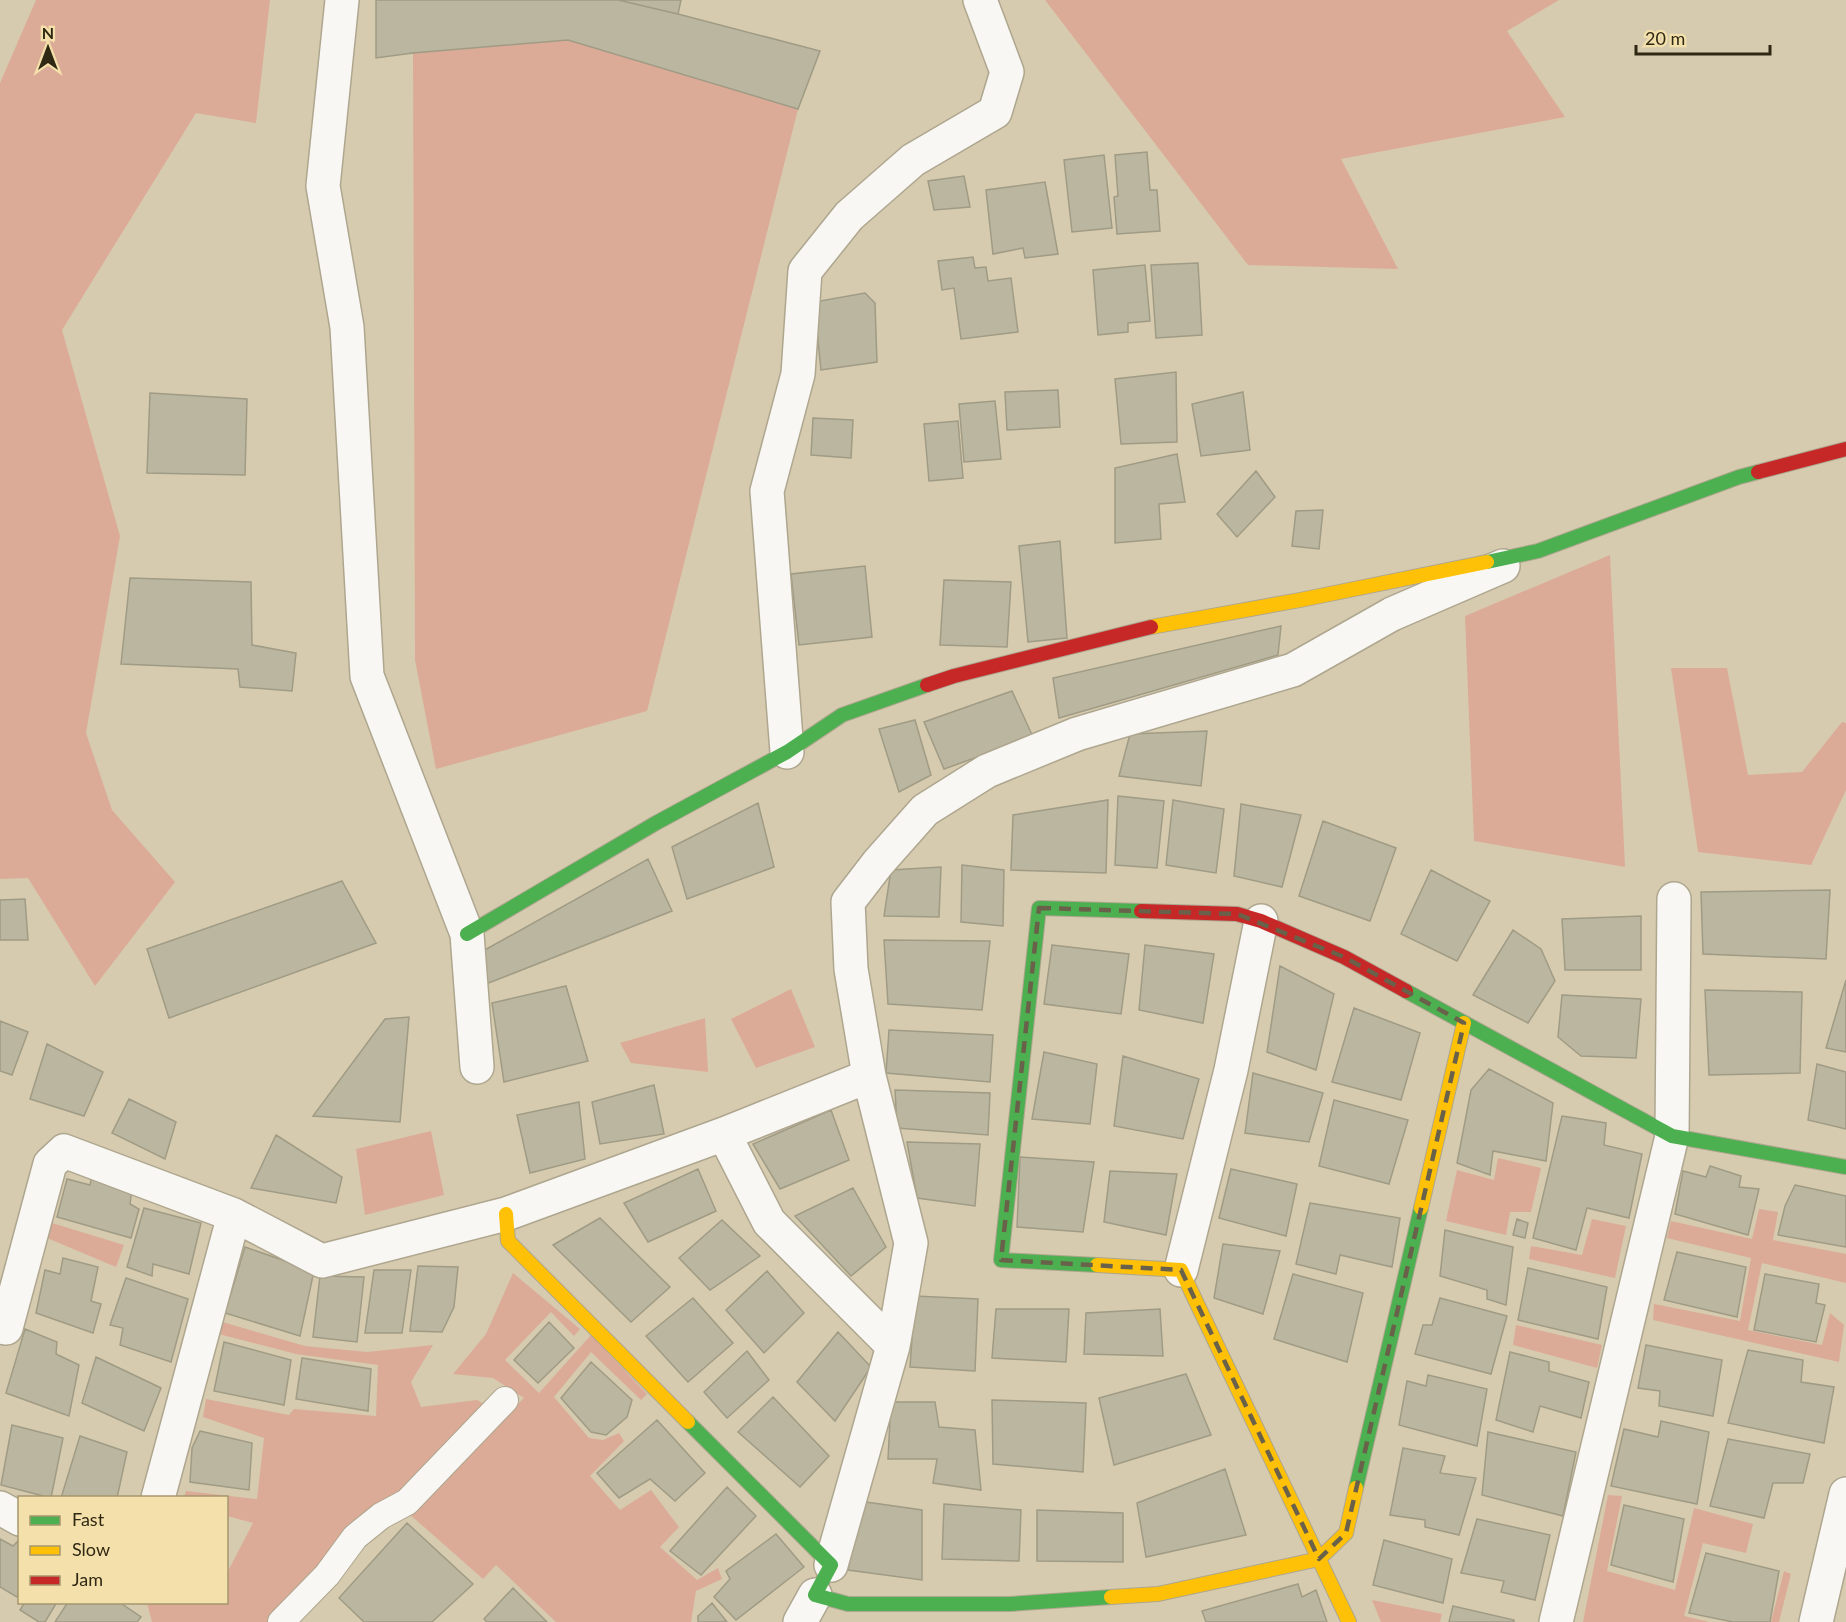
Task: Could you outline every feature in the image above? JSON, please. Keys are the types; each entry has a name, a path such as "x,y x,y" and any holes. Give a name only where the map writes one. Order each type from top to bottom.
{"street":[{"path":"342,0 323,186 347,327 367,676 467,934 477,1067"},
{"path":"787,752 767,491 798,374 805,271 849,216 913,160 995,112 1007,72 981,0"},
{"path":"808,1609 831,1565 892,1346 911,1243 869,1076 851,969 848,902 878,863 925,810 987,771 1077,734 1293,670 1392,614 1538,551 1739,477 1846,449"},
{"path":"467,934 656,823 787,752 842,715 954,676 1144,628 1300,600 1538,551"},
{"path":"1556,1622 1672,1136 1674,899"},
{"path":"1181,1270 1001,1260 1039,908 1238,914 1261,921 1344,957 1672,1136 1846,1167"},
{"path":"1261,921 1232,1070 1181,1270 1349,1622"},
{"path":"808,1609 848,1604 1010,1613 1158,1594 1319,1559 1346,1533 1464,1023"},
{"path":"2,1335 50,1164 64,1151 234,1215 322,1261 505,1238 724,1134 869,1076"},
{"path":"724,1134 769,1222 892,1346"},
{"path":"158,1496 234,1215"},
{"path":"505,1238 831,1565"},
{"path":"1816,1622 1846,1494"},
{"path":"0,1508 18,1519"}],"lane":[{"path":"281,1622 327,1575 355,1537 381,1516 407,1502 505,1400"}],"highlighted area":[{"path":"1039,908 1237,914 1344,957 1464,1023 1346,1533 1319,1559 1181,1270 1001,1260"}],"shaded area":[{"path":"36,0 270,0 256,123 196,113 62,330 120,536 86,733 112,810 175,882 95,986 28,878 0,879 0,83"},
{"path":"1045,0 1559,0 1507,31 1565,117 1341,159 1398,269 1248,265"},
{"path":"568,40 798,109 647,711 436,769 415,660 413,53"},
{"path":"1610,555 1625,867 1474,841 1465,616"},
{"path":"1671,668 1727,668 1748,775 1802,772 1842,722 1846,723 1846,790 1811,865 1698,852"},
{"path":"791,989 815,1047 756,1068 731,1019"},
{"path":"705,1018 708,1072 631,1063 620,1043"},
{"path":"431,1131 444,1195 365,1215 356,1149"},
{"path":"1498,1158 1541,1168 1531,1212 1510,1212 1506,1235 1446,1221 1457,1170 1494,1180"},
{"path":"1759,1209 1778,1212 1773,1240 1846,1254 1846,1283 1762,1263 1748,1330 1822,1345 1830,1313 1844,1325 1839,1362 1653,1320 1654,1304 1740,1321 1751,1258 1667,1238 1671,1221 1752,1239"},
{"path":"1592,1219 1626,1226 1615,1278 1529,1259 1531,1246 1582,1255"},
{"path":"52,1223 124,1245 116,1267 47,1238"},
{"path":"513,1273 580,1329 574,1336 551,1312 505,1360 539,1393 591,1335 647,1394 641,1400 591,1352 554,1397 589,1438 603,1440 619,1433 624,1441 590,1476 620,1510 651,1490 679,1527 660,1547 697,1580 718,1568 722,1579 696,1591 691,1622 556,1622 496,1565 483,1579 407,1512 524,1398 493,1378 453,1374 486,1334"},
{"path":"219,1321 305,1346 367,1352 433,1345 411,1382 421,1407 477,1400 488,1406 269,1622 152,1622 147,1604 228,1604 228,1571 253,1523 228,1516 228,1496 184,1496 186,1491 257,1499 264,1438 203,1417 206,1399 289,1415 294,1409 376,1416 378,1365 296,1354 215,1333"},
{"path":"1516,1325 1602,1345 1597,1368 1513,1345"},
{"path":"1608,1495 1622,1496 1607,1571 1675,1590 1694,1508 1753,1524 1746,1553 1703,1543 1684,1616 1709,1622 1583,1622"},
{"path":"1784,1571 1791,1574 1779,1622 1771,1622"},
{"path":"1372,1600 1442,1614 1440,1622 1381,1622"}],"building":[{"path":"376,0 618,0 820,51 798,109 568,40 376,58"},
{"path":"618,0 681,0 678,14"},
{"path":"1147,152 1150,190 1157,190 1160,231 1117,234 1114,197 1118,196 1115,155"},
{"path":"1104,155 1112,228 1072,232 1064,160"},
{"path":"964,176 970,207 934,210 928,181"},
{"path":"1045,182 1058,254 1025,258 1023,248 993,254 986,190"},
{"path":"973,257 975,268 986,267 988,281 1011,278 1018,332 961,339 954,288 942,290 938,261"},
{"path":"1198,263 1202,335 1156,338 1151,265"},
{"path":"1145,265 1150,321 1128,323 1128,332 1098,335 1093,270"},
{"path":"865,293 875,303 877,362 821,370 814,302"},
{"path":"1176,372 1177,442 1121,444 1115,379"},
{"path":"1058,390 1060,427 1007,430 1005,392"},
{"path":"1243,392 1250,450 1201,456 1192,404"},
{"path":"150,393 247,399 245,475 147,473"},
{"path":"995,401 1001,459 964,462 959,404"},
{"path":"813,418 853,420 851,458 811,455"},
{"path":"958,421 963,478 929,481 924,424"},
{"path":"1177,454 1185,502 1159,504 1161,539 1115,543 1115,468"},
{"path":"1256,471 1275,497 1237,537 1217,514"},
{"path":"1323,510 1319,549 1292,546 1296,511"},
{"path":"1060,541 1067,638 1028,642 1019,546"},
{"path":"865,566 872,637 799,645 791,574"},
{"path":"130,578 251,582 252,645 296,653 292,691 240,687 238,669 121,664"},
{"path":"944,580 1011,582 1007,647 940,645"},
{"path":"1281,626 1278,655 1059,718 1053,678"},
{"path":"1012,691 1033,737 944,769 924,722"},
{"path":"915,720 931,775 899,792 879,729"},
{"path":"1207,731 1201,786 1119,776 1130,734"},
{"path":"1118,796 1164,801 1157,868 1115,865"},
{"path":"1108,800 1106,873 1011,870 1013,815"},
{"path":"1173,800 1224,809 1216,873 1166,865"},
{"path":"758,803 774,867 687,899 672,847"},
{"path":"1241,804 1301,815 1282,887 1234,876"},
{"path":"1323,821 1396,848 1370,921 1299,896"},
{"path":"648,859 672,911 486,984 483,951"},
{"path":"962,865 1004,870 1003,926 961,922"},
{"path":"941,867 939,917 884,916 891,870"},
{"path":"1431,870 1490,901 1457,961 1401,934"},
{"path":"342,881 376,943 169,1018 147,949"},
{"path":"1830,890 1826,959 1703,954 1701,892"},
{"path":"25,899 28,940 0,940 0,900"},
{"path":"1641,916 1641,970 1565,970 1562,919"},
{"path":"1513,930 1541,949 1555,981 1528,1023 1473,995"},
{"path":"884,940 990,941 982,1010 888,1004"},
{"path":"1052,945 1129,954 1121,1014 1044,1004"},
{"path":"1145,945 1214,954 1203,1023 1139,1010"},
{"path":"1280,966 1334,994 1316,1070 1267,1052"},
{"path":"1846,980 1846,1052 1826,1048"},
{"path":"566,986 588,1061 504,1082 492,1003"},
{"path":"1705,990 1802,992 1800,1073 1709,1075"},
{"path":"1562,995 1641,999 1636,1058 1581,1056 1558,1037"},
{"path":"1354,1008 1420,1033 1401,1100 1332,1082"},
{"path":"409,1017 400,1122 313,1116 385,1019"},
{"path":"0,1021 28,1032 12,1075 0,1071"},
{"path":"889,1030 993,1035 990,1082 886,1073"},
{"path":"47,1044 103,1072 84,1116 30,1099"},
{"path":"1044,1052 1097,1064 1090,1124 1032,1119"},
{"path":"1123,1056 1199,1079 1183,1139 1114,1126"},
{"path":"1817,1064 1846,1072 1846,1129 1808,1120"},
{"path":"1489,1069 1553,1103 1546,1161 1493,1151 1490,1175 1457,1163 1471,1090"},
{"path":"1253,1073 1323,1093 1309,1142 1245,1133"},
{"path":"654,1085 664,1134 600,1144 592,1102"},
{"path":"895,1090 990,1093 988,1135 897,1128"},
{"path":"129,1099 176,1122 165,1159 112,1133"},
{"path":"1334,1100 1408,1120 1389,1184 1319,1166"},
{"path":"579,1102 585,1159 530,1173 517,1115"},
{"path":"831,1110 849,1160 780,1189 753,1144"},
{"path":"1562,1116 1606,1123 1604,1145 1642,1154 1629,1218 1587,1208 1576,1250 1533,1238"},
{"path":"276,1135 342,1177 336,1203 251,1188"},
{"path":"907,1142 980,1144 975,1206 917,1198"},
{"path":"1020,1157 1094,1162 1083,1232 1017,1227"},
{"path":"1710,1166 1741,1176 1739,1187 1759,1189 1748,1235 1675,1214 1683,1171 1706,1177"},
{"path":"698,1169 716,1211 648,1242 624,1203"},
{"path":"1231,1169 1297,1184 1286,1236 1219,1218"},
{"path":"1110,1171 1177,1174 1166,1235 1104,1222"},
{"path":"92,1175 132,1188 130,1204 139,1209 131,1238 57,1217 67,1179 90,1185"},
{"path":"1795,1185 1846,1196 1846,1247 1778,1235 1785,1206"},
{"path":"853,1188 886,1247 851,1276 795,1216"},
{"path":"1310,1203 1400,1218 1392,1267 1340,1255 1336,1274 1296,1264"},
{"path":"144,1208 201,1223 189,1274 153,1264 152,1276 127,1267"},
{"path":"600,1218 670,1287 631,1322 553,1245"},
{"path":"1517,1219 1528,1223 1525,1238 1513,1235"},
{"path":"722,1220 760,1256 710,1290 679,1258"},
{"path":"1445,1230 1513,1247 1506,1305 1487,1299 1487,1290 1440,1276"},
{"path":"1223,1244 1280,1251 1263,1314 1214,1298"},
{"path":"245,1247 314,1271 300,1336 225,1313"},
{"path":"1677,1252 1746,1267 1737,1317 1664,1300"},
{"path":"63,1258 98,1267 91,1301 101,1304 93,1333 36,1313 45,1270 60,1274"},
{"path":"418,1266 458,1267 454,1307 442,1332 410,1331"},
{"path":"1528,1268 1607,1287 1598,1339 1518,1320"},
{"path":"374,1270 411,1270 402,1333 365,1333"},
{"path":"767,1271 804,1313 764,1353 726,1310"},
{"path":"1293,1274 1363,1293 1347,1362 1274,1339"},
{"path":"1765,1274 1819,1284 1816,1303 1825,1305 1816,1342 1754,1330"},
{"path":"320,1276 364,1277 357,1342 313,1337"},
{"path":"126,1278 188,1299 171,1362 120,1345 123,1328 110,1325"},
{"path":"915,1296 978,1299 975,1371 910,1367"},
{"path":"693,1298 733,1343 688,1382 646,1336"},
{"path":"1440,1298 1507,1316 1491,1374 1415,1354 1423,1325 1432,1325"},
{"path":"996,1309 1069,1309 1066,1362 992,1358"},
{"path":"1160,1309 1163,1356 1084,1354 1086,1313"},
{"path":"549,1322 574,1348 538,1383 514,1360"},
{"path":"25,1329 57,1342 56,1354 79,1365 69,1416 6,1393"},
{"path":"838,1332 871,1367 835,1421 797,1382"},
{"path":"224,1342 291,1360 284,1405 214,1391"},
{"path":"1646,1345 1722,1360 1713,1416 1659,1406 1660,1391 1638,1388"},
{"path":"1748,1350 1803,1360 1801,1382 1834,1387 1824,1443 1728,1423"},
{"path":"747,1351 769,1380 727,1418 704,1392"},
{"path":"1510,1352 1549,1362 1549,1371 1589,1382 1581,1418 1540,1406 1533,1432 1496,1420"},
{"path":"96,1357 161,1388 144,1431 82,1403"},
{"path":"302,1358 371,1369 368,1411 296,1399"},
{"path":"591,1362 632,1400 627,1417 606,1435 591,1432 561,1398"},
{"path":"1186,1374 1211,1435 1114,1465 1099,1398"},
{"path":"1428,1375 1487,1389 1477,1446 1399,1425 1407,1381 1426,1386"},
{"path":"773,1397 829,1456 800,1487 738,1432"},
{"path":"992,1400 1086,1403 1083,1472 993,1464"},
{"path":"891,1402 935,1402 939,1427 975,1430 981,1490 933,1483 937,1459 888,1459"},
{"path":"657,1420 705,1473 675,1501 650,1479 619,1498 597,1473"},
{"path":"1661,1421 1709,1432 1697,1504 1611,1486 1624,1429 1658,1437"},
{"path":"12,1425 63,1438 51,1496 1,1485"},
{"path":"200,1431 252,1443 249,1490 190,1482 192,1448"},
{"path":"1488,1432 1576,1452 1563,1516 1482,1495"},
{"path":"80,1436 127,1452 117,1496 62,1496"},
{"path":"1728,1439 1810,1454 1803,1483 1773,1483 1764,1518 1710,1506"},
{"path":"1403,1448 1445,1456 1440,1473 1476,1478 1459,1535 1425,1527 1425,1520 1390,1515"},
{"path":"1225,1469 1246,1535 1146,1557 1137,1503"},
{"path":"727,1487 756,1516 701,1575 670,1551"},
{"path":"859,1501 922,1510 922,1580 848,1570"},
{"path":"944,1504 1021,1510 1019,1561 942,1559"},
{"path":"1624,1505 1684,1519 1673,1582 1611,1565"},
{"path":"1037,1510 1123,1513 1123,1562 1037,1561"},
{"path":"1477,1519 1550,1535 1535,1600 1501,1592 1504,1581 1461,1573"},
{"path":"407,1523 473,1584 432,1622 364,1622 339,1598"},
{"path":"776,1534 804,1567 736,1620 714,1597 730,1579 726,1571"},
{"path":"0,1539 13,1546 18,1541 18,1595 17,1597 0,1587"},
{"path":"1384,1540 1452,1559 1443,1603 1373,1585"},
{"path":"1706,1553 1779,1571 1770,1622 1733,1622 1689,1613"},
{"path":"1298,1584 1302,1597 1316,1590 1327,1622 1206,1622 1202,1611"},
{"path":"513,1588 547,1622 487,1622 484,1619"},
{"path":"712,1603 727,1622 698,1622 698,1616"},
{"path":"24,1604 56,1604 45,1622 39,1622 20,1610"},
{"path":"67,1604 122,1604 141,1617 137,1622 55,1622"},
{"path":"1453,1606 1514,1620 1514,1622 1449,1622"}],"traffic: fast":[{"path":"1487,562 1538,551 1758,472"},
{"path":"467,934 656,823 787,752 842,715 927,685"},
{"path":"1097,1265 1001,1260 1039,908 1141,911"},
{"path":"1406,991 1672,1136 1846,1167"},
{"path":"1356,1488 1421,1208"},
{"path":"688,1422 831,1565 815,1595 848,1604 1010,1604 1111,1597"}],"traffic: slow":[{"path":"1151,627 1487,562"},
{"path":"1421,1208 1464,1023"},
{"path":"506,1214 508,1241 688,1422"},
{"path":"1097,1265 1181,1270 1349,1622"},
{"path":"1111,1597 1158,1594 1319,1559 1346,1533 1356,1488"}],"traffic: jam":[{"path":"1758,472 1846,449"},
{"path":"927,685 954,676 1151,627"},
{"path":"1141,911 1237,914 1261,921 1344,957 1406,991"}]}
